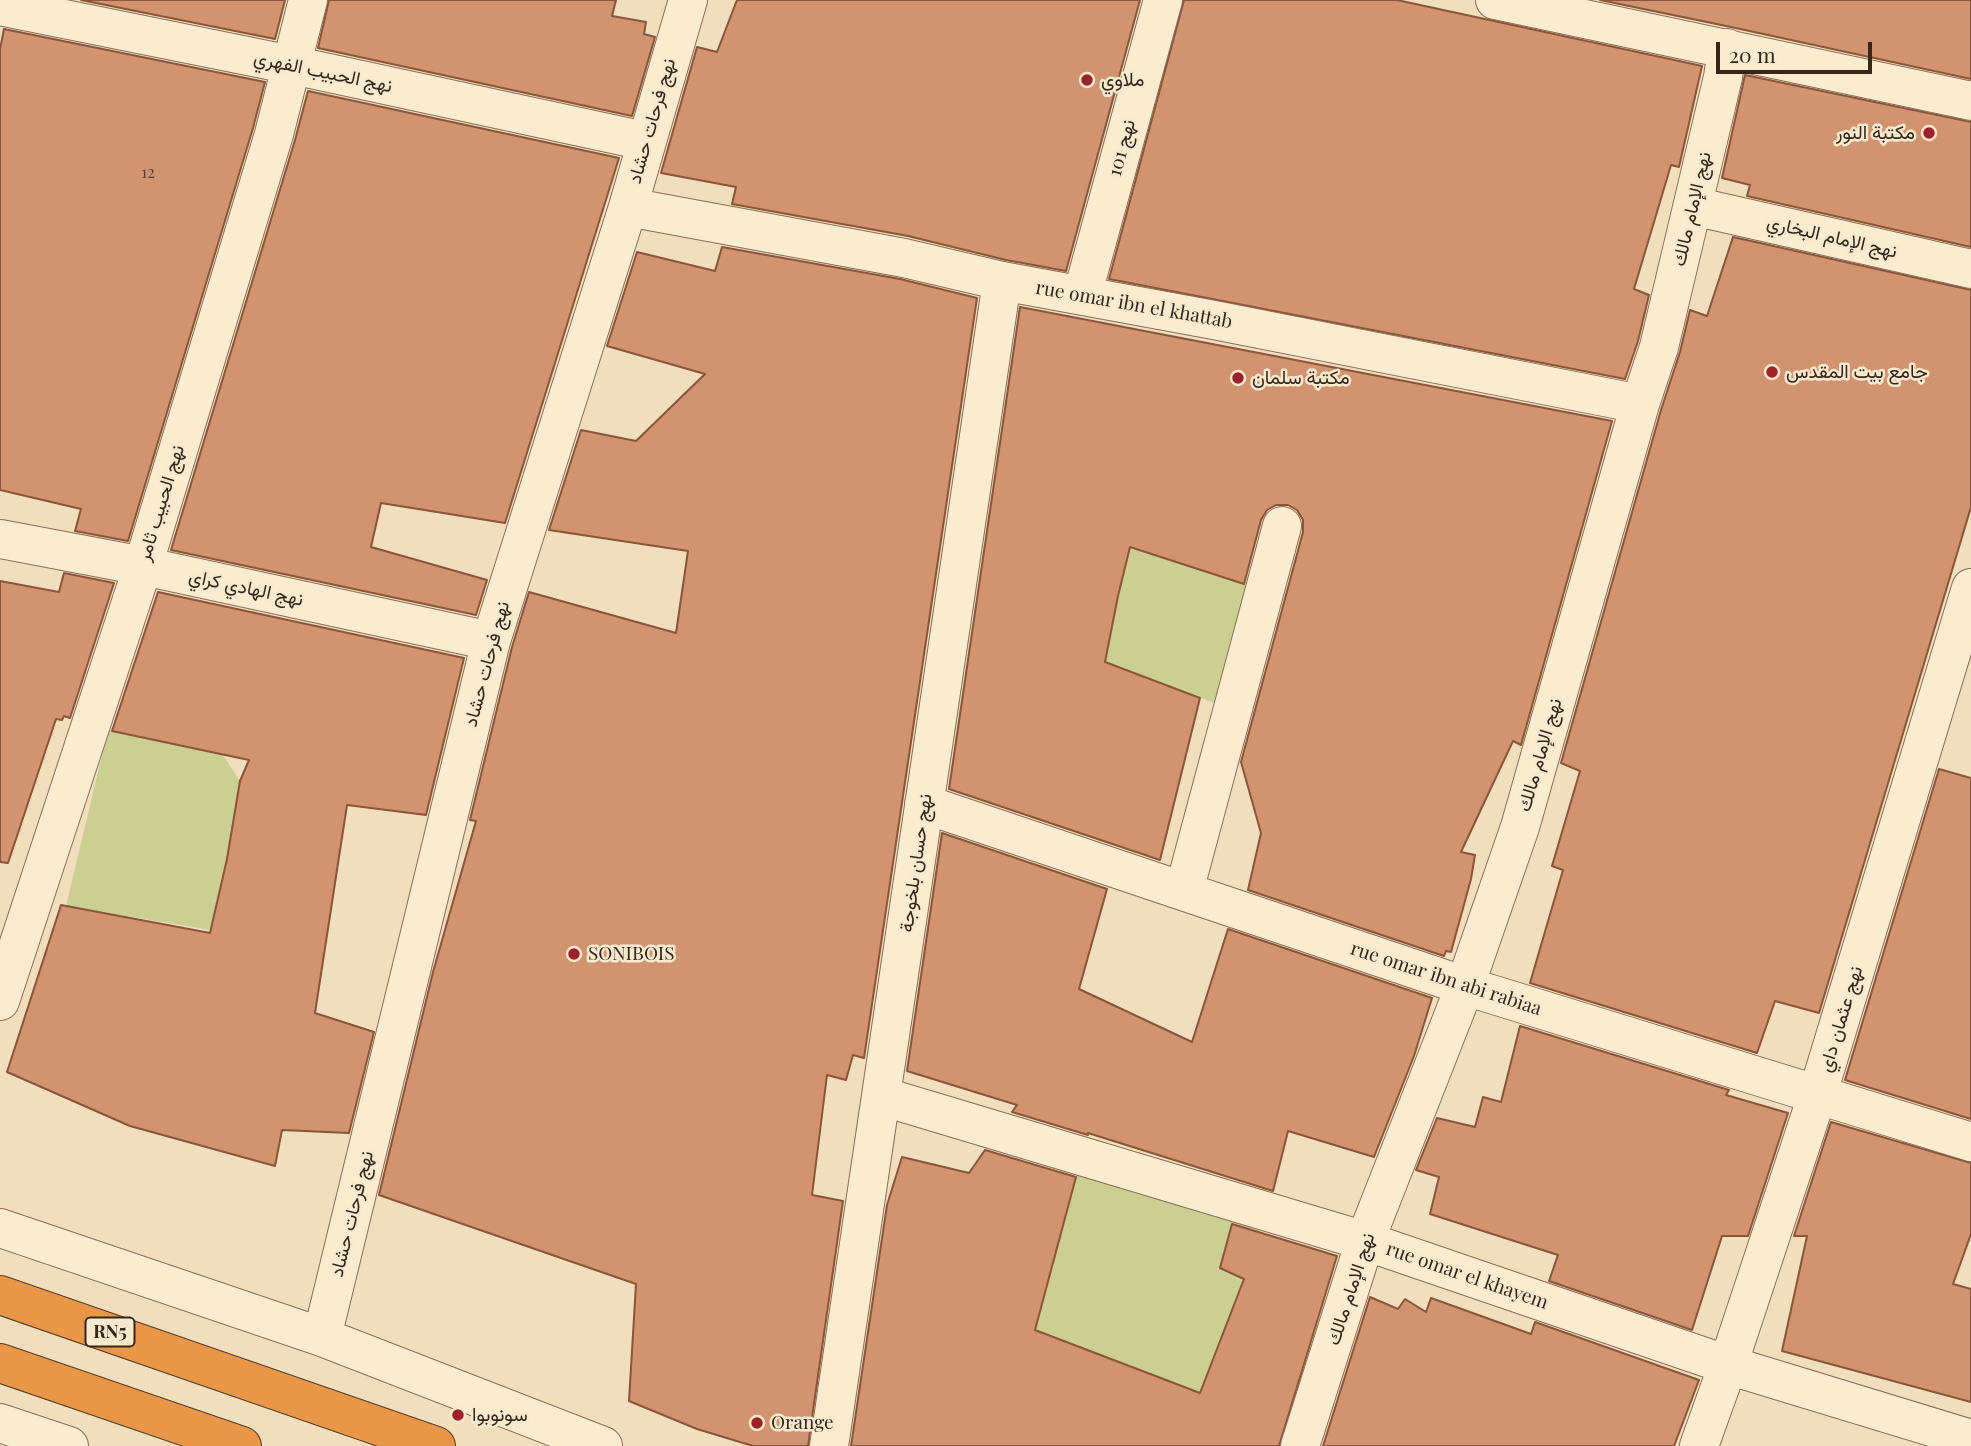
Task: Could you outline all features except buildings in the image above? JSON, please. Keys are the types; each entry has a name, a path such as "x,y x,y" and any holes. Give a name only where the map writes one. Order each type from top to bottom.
{"highway":[{"name":"RN5","path":"0,1295 436,1446"},
{"path":"0,1363 242,1446"}],"street":[{"name":"نهج الحبيب ثامر","path":"0,1001 142,566 274,134 308,0"},
{"name":"نهج فرحات حشاد","path":"323,1337 491,641 628,207 688,0"},
{"name":"نهج 101","path":"1082,296 1163,0"},
{"path":"1495,0 1971,101"},
{"name":"نهج الحبيب الفهري","path":"0,6 645,141"},
{"name":"نهج الإمام مالك","path":"1300,1446 1365,1241 1465,986 1520,827 1640,404 1659,347 1723,77 1727,48"},
{"name":"نهج الإمام البخاري","path":"1693,206 1971,268"},
{"name":"rue omar ibn el khattab","path":"628,207 904,258 1002,281 1640,404"},
{"name":"نهج حسان بلخوجة","path":"829,1446 1002,281"},
{"path":"1184,891 1282,526"},
{"name":"نهج الهادي كراي","path":"0,539 142,566 491,641"},
{"name":"نهج عثمان داي","path":"1699,1446 1817,1096 1971,587"},
{"name":"rue omar ibn abi rabiaa","path":"924,804 1465,986 1971,1142"},
{"name":"rue omar el khayem","path":"881,1096 1365,1241 1728,1365 1971,1439"},
{"path":"0,1228 323,1337 603,1446"},
{"path":"0,1423 69,1446"}],"green space":[{"path":"1130,547 1251,586 1220,705 1105,662"},
{"path":"108,730 222,754 240,781 227,859 211,930 66,906"},
{"path":"1079,1167 1260,1231 1250,1248 1221,1268 1249,1282 1200,1393 1035,1330"}],"place":[{"name":"ملاوي","path":"1087,80"},
{"name":"مكتبة النور","path":"1929,133"},
{"name":"جامع بيت المقدس","path":"1772,372"},
{"name":"مكتبة سلمان","path":"1238,378"},
{"name":"SONIBOIS","path":"574,954"},
{"name":"سونوبوا","path":"458,1415"},
{"name":"Orange","path":"757,1423"}]}
